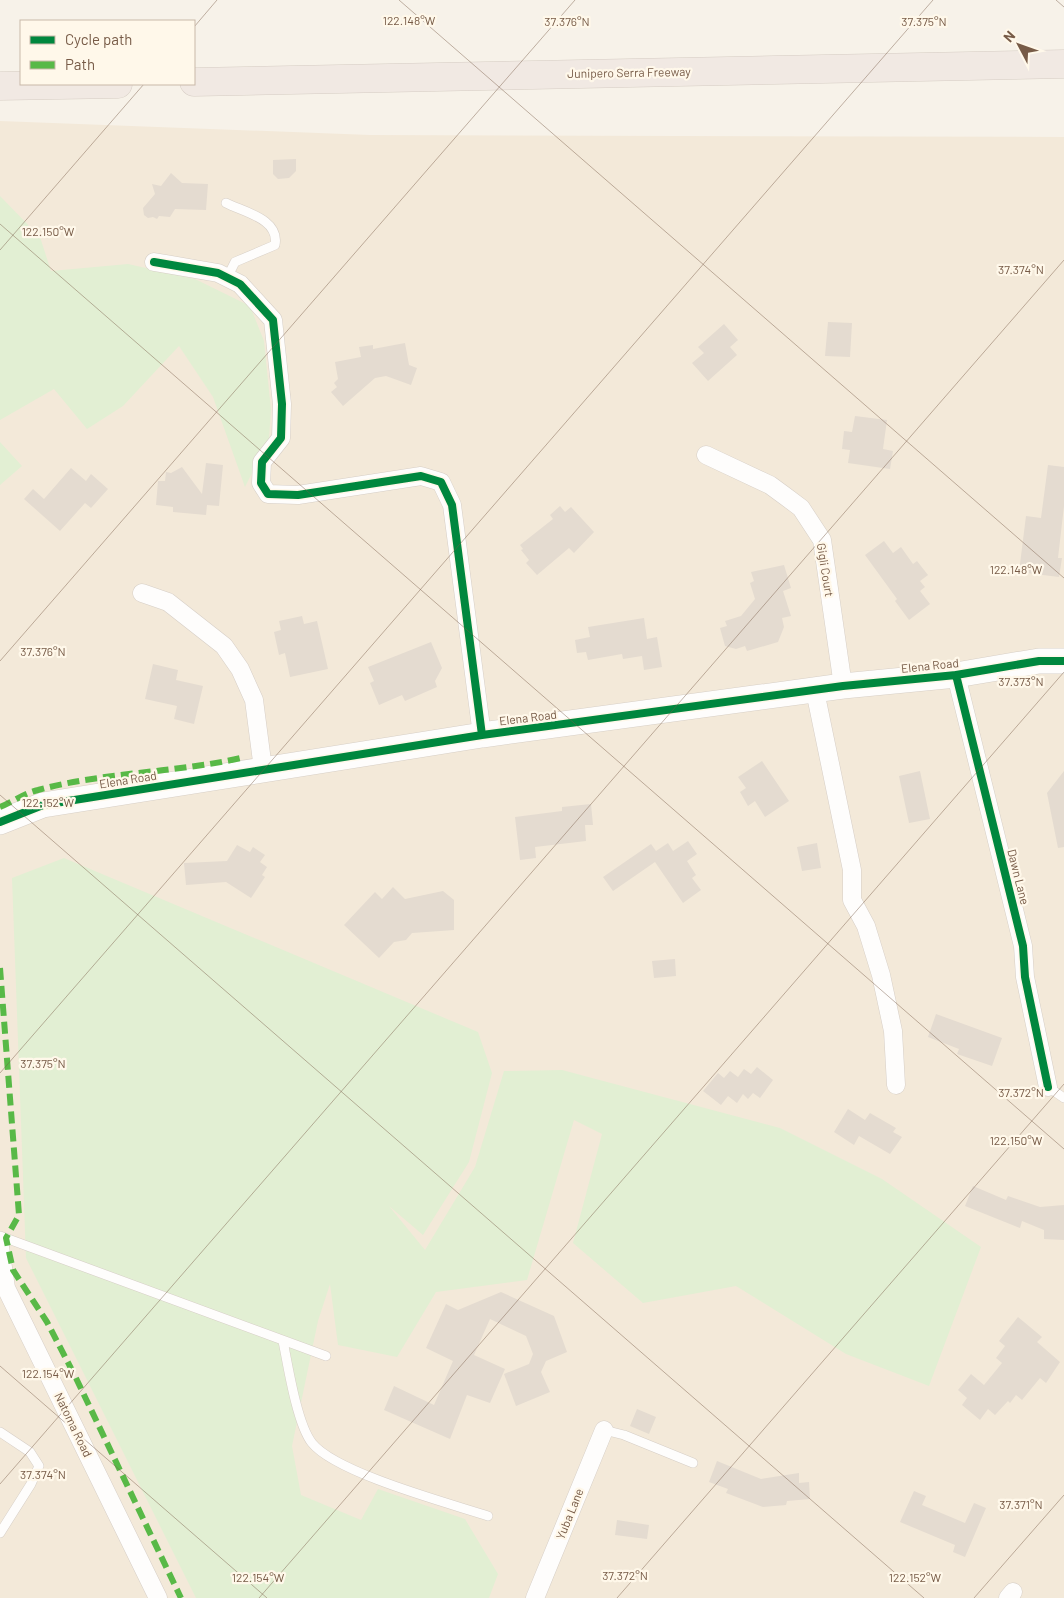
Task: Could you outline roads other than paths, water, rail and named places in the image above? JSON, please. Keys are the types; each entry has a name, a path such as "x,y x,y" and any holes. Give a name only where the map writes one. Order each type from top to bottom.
{"highway":[{"name":"Junipero Serra Freeway","path":"195,82 1064,64"},
{"path":"0,86 59,85"}],"street":[{"path":"154,262 218,273 240,284 273,320 282,404 281,438 262,462 261,484 268,494 298,495 421,476 441,482 452,505 482,735"},
{"name":"Gigli Court","path":"706,454 770,485 785,496 801,508 822,540 843,686"},
{"path":"142,593 168,602 224,646 240,669 254,700 263,769"},
{"name":"Elena Road","path":"0,822 43,805 482,735 814,692 843,686 956,675 1039,661 1064,661"},
{"name":"Dawn Lane","path":"956,675 1023,946 1025,977 1048,1087"},
{"path":"814,692 852,870 852,900 866,926 881,975 893,1031 896,1085"},
{"name":"Natoma Road","path":"0,1247 6,1288 158,1598"},
{"name":"Yuba Lane","path":"535,1598 604,1430"}],"lane":[{"path":"226,203 265,220 273,228 276,238 275,245 268,250 235,262 227,278"},
{"path":"1048,1087 1064,1098"},
{"path":"0,1236 326,1356"},
{"path":"283,1341 297,1406 312,1443 326,1455 358,1472 488,1516"},
{"path":"604,1430 624,1435 694,1463"},
{"path":"0,1432 30,1452 39,1466 31,1484 0,1533"}]}
